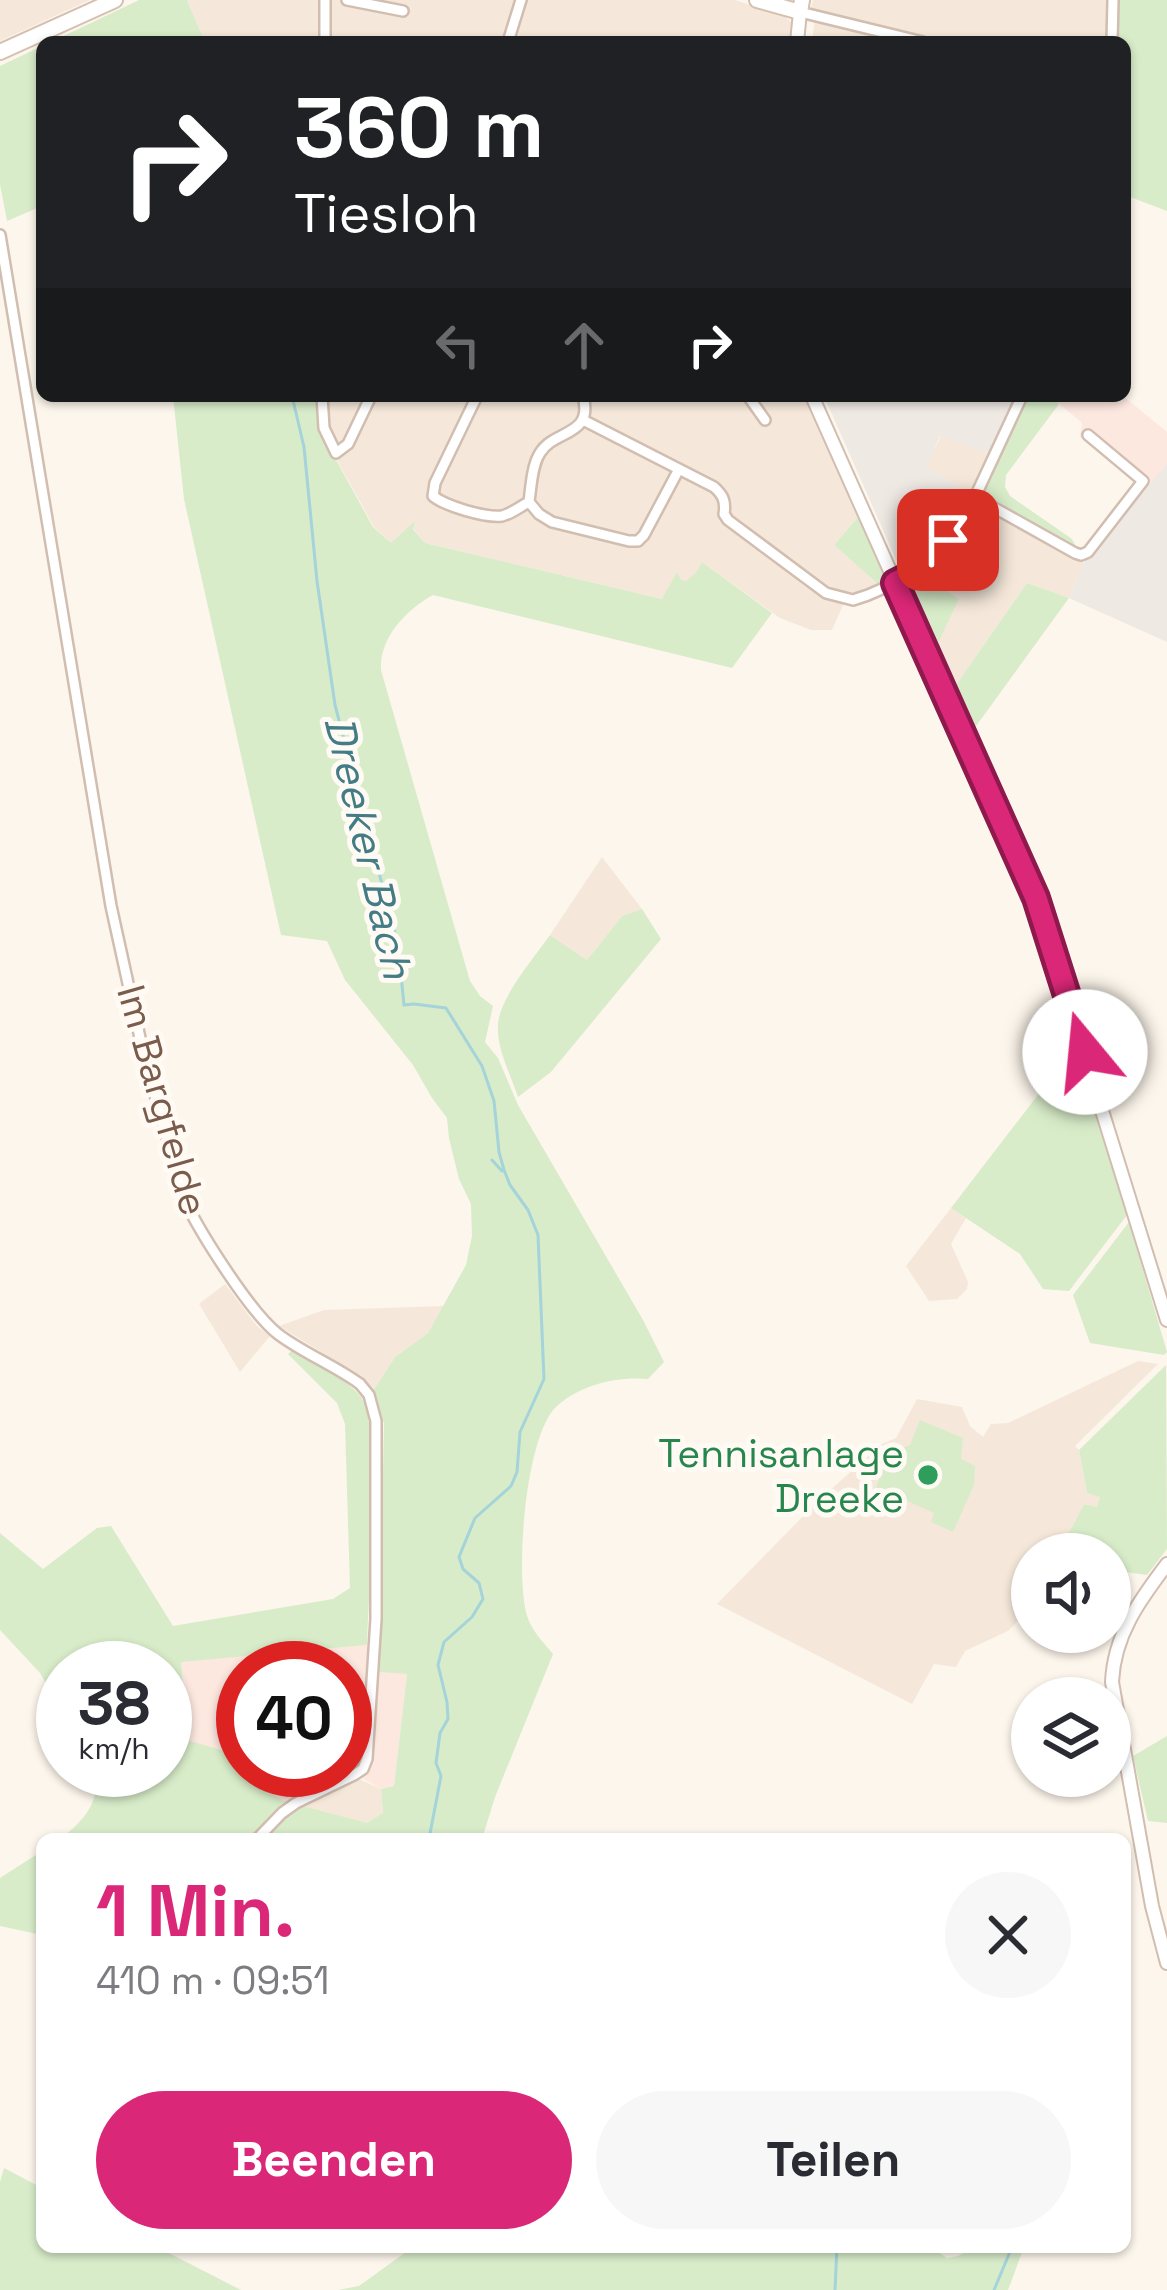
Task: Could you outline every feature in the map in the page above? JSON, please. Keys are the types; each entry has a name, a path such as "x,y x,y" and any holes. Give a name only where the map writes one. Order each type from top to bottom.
{"main road":[{"path":"0,52 116,0"},
{"path":"757,0 801,6"}],"street":[{"path":"325,36 326,0"},
{"path":"347,0 403,11"},
{"path":"510,36 521,0"},
{"path":"1112,36 1113,0"},
{"path":"798,36 801,6 903,36"},
{"name":"Im Bargfelde","path":"0,235 112,906 144,1056 185,1201 263,1320 280,1336 359,1384 369,1396 376,1421 376,1619 367,1759 363,1769 282,1813 263,1833"},
{"path":"322,402 324,428 336,453 348,444 368,402"},
{"path":"474,402 435,482 433,496 447,506 496,515 530,502"},
{"path":"584,402 585,414 569,433 537,457 530,502 539,514 552,522 638,541 679,469"},
{"path":"752,402 765,420"},
{"path":"815,402 1036,898 1167,1320"},
{"path":"585,414 714,487 722,494 728,520 826,593 853,600 916,574 935,558 975,496 1019,402"},
{"path":"975,496 1075,553 1088,552 1143,485 1088,435"},
{"path":"1167,1564 1125,1626 1115,1653 1112,1682 1152,1906 1167,1963"}],"shaded area":[{"path":"0,0 90,0 0,41"},
{"path":"187,0 735,0 792,23 791,36 202,36"},
{"path":"813,0 1116,0 1114,36 813,36 816,10 811,8"},
{"path":"318,402 808,402 859,516 834,545 879,585 862,593 843,594 832,630 811,630 780,618 702,562 735,601 662,599 425,543 413,528 392,544 374,527 319,428"},
{"path":"827,402 1015,402 990,454 940,436 926,467 971,493 940,546 935,543 914,569 898,564"},
{"path":"1057,402 1130,402 1167,432 1167,463 1147,488 1080,437 1082,423"},
{"path":"941,436 990,454 973,492 980,505 1084,563 1069,598 1027,583 953,689 935,650 959,599 927,578 946,551 940,546 971,493 925,467"},
{"path":"1167,463 1167,642 1069,598 1084,563"},
{"path":"602,857 642,909 622,916 587,960 550,935"},
{"path":"951,1208 966,1218 951,1244 967,1289 957,1299 929,1301 906,1266"},
{"path":"225,1284 270,1336 240,1372 199,1304"},
{"path":"444,1306 428,1333 395,1357 373,1391 352,1371 279,1326 324,1310"},
{"path":"1138,1361 1158,1364 1075,1446 1087,1493 1100,1496 1098,1507 1084,1504 1068,1533 1011,1533 1011,1628 965,1651 956,1667 934,1664 912,1704 717,1604 819,1500 882,1444 896,1438 917,1399 962,1407 970,1426 983,1437 991,1424 1008,1423"},
{"path":"216,1659 216,1748 192,1742 192,1661"},
{"path":"372,1671 407,1673 394,1786 381,1789 372,1784"},
{"path":"372,1785 381,1789 384,1827 297,1807 319,1797 372,1797"},
{"path":"267,1797 303,1797 282,1808"}],"green space":[{"path":"139,0 187,0 202,36 64,36"},
{"path":"1116,0 1167,0 1167,211 1131,197 1131,36 1114,36"},
{"path":"36,49 36,209 7,221 0,184 0,66"},
{"path":"174,402 318,402 319,429 373,527 391,543 415,521 413,529 425,543 662,599 677,572 686,581 702,562 772,613 732,668 433,595 396,626 384,647 381,670 470,981 493,1006 485,1042 664,1362 648,1379 611,1381 574,1394 554,1409 544,1426 525,1509 522,1571 527,1616 553,1654 484,1833 67,1833 94,1797 192,1797 192,1741 216,1748 216,1797 277,1797 367,1823 383,1813 381,1789 394,1786 407,1674 379,1672 384,1423 373,1391 395,1357 428,1333 466,1265 472,1236 471,1204 459,1179 447,1118 413,1065 345,980 327,941 281,935 184,499"},
{"path":"1025,402 1057,402 1006,475 1005,487 1010,496 1072,539 1077,548 988,496 984,489"},
{"path":"859,516 883,572 879,585 834,545"},
{"path":"927,578 959,599 935,650 911,595 912,588"},
{"path":"1027,583 1069,598 971,733 953,689"},
{"path":"642,909 661,939 551,1072 518,1097 498,1024 519,978 550,935 587,960 622,916"},
{"path":"1074,1048 1127,1215 1069,1291 1043,1289 1020,1254 951,1208"},
{"path":"1129,1222 1167,1352 1164,1355 1090,1343 1073,1295"},
{"path":"293,1349 355,1390 367,1413 372,1476 367,1641 216,1641 216,1659 192,1661 192,1641 36,1641 36,1669 0,1630 0,1533 43,1569 97,1528 111,1526 173,1626 333,1599 350,1588 345,1424 337,1403 288,1354"},
{"path":"1166,1365 1167,1549 1147,1575 1131,1573 1131,1533 1068,1533 1084,1504 1097,1507 1100,1497 1087,1493 1079,1450"},
{"name":"Tennisanlage Dreeke","path":"920,1420 963,1438 961,1459 975,1466 974,1485 953,1532 931,1522 934,1513 876,1487 890,1453 910,1445"},
{"path":"1167,1736 1167,1823 1148,1821 1133,1756"},
{"path":"36,1855 36,1934 0,1926 0,1878"},
{"path":"4,2168 36,2185 36,2253 169,2253 241,2290 0,2290"},
{"path":"405,2253 940,2253 947,2258 964,2253 1022,2253 1008,2290 338,2290 359,2286"}],"waterway":[{"name":"Dreeker Bach","path":"293,402 304,447 335,705 398,945 404,1005 446,1008 482,1066 494,1101 504,1170 538,1235 544,1379 520,1432 517,1472 511,1486 475,1518 459,1557 463,1569 479,1583 483,1599 472,1617 444,1642 438,1665 448,1719 440,1733 436,1763 441,1776 430,1833"},
{"path":"492,1160 502,1171"},
{"name":"Dreeker Bach","path":"835,2290 837,2253"},
{"path":"994,2290 1009,2253"}],"place":[{"name":"Tennisanlage Dreeke","path":"928,1475"}],"route":[{"path":"948,540 925,568 895,583 1036,898 1085,1052"}]}
